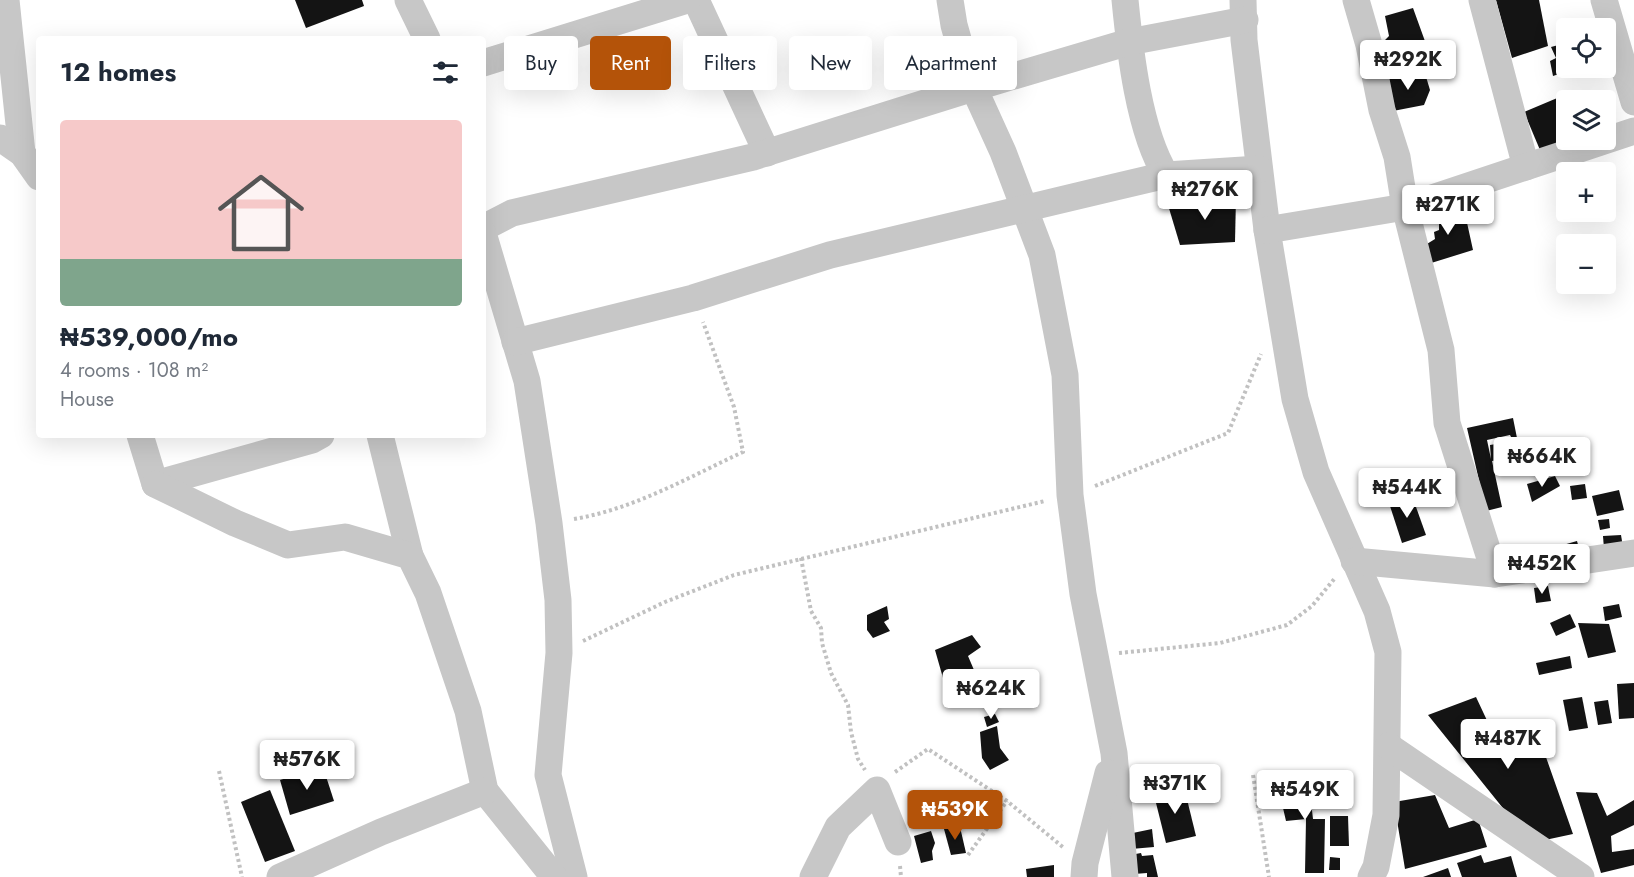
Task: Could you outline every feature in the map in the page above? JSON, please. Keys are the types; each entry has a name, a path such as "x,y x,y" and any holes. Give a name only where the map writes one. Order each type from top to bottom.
{"street":[{"path":"6,0 11,146 36,174"},
{"path":"408,0 426,36"},
{"path":"486,62 687,0"},
{"path":"696,0 767,153"},
{"path":"950,0 957,36"},
{"path":"1125,0 1129,42 1144,121 1166,175"},
{"path":"1357,0 1382,110 1397,157 1406,207 1441,350 1447,423 1495,574"},
{"path":"1482,0 1526,167"},
{"path":"1604,0 1634,102"},
{"path":"1017,75 1244,10 1244,40 1259,169 1295,399 1316,472 1377,611 1388,652 1386,815 1376,867 1371,877"},
{"path":"486,226 513,213 767,153 967,90"},
{"path":"974,90 1003,152 1042,255 1065,375 1070,495 1083,594 1114,753 1125,877"},
{"path":"1267,230 1406,207 1634,132"},
{"path":"515,342 693,298 830,255 1023,208 1166,175 1259,169"},
{"path":"486,243 527,381 549,523 558,600 559,653 548,775 574,877"},
{"path":"141,438 155,484 235,523 288,545 345,537 410,556"},
{"path":"155,484 316,438"},
{"path":"381,438 410,556 428,593 468,711 485,791 554,877"},
{"path":"1354,561 1495,574 1634,553"},
{"path":"1388,746 1581,877"},
{"path":"1084,870 1114,753"},
{"path":"813,877 838,827 877,790 898,842"},
{"path":"280,877 381,832 485,791"}],"path":[{"path":"549,523 597,515 632,504 743,452 734,407 693,298"},
{"path":"559,653 675,598 734,575 1070,495 1228,433 1263,350"},
{"path":"801,558 811,611 821,628 822,643 831,673 848,705 850,732 858,759 877,790 901,766 928,749 1007,801 1084,870"},
{"path":"1095,655 1220,644 1287,626 1312,606 1335,577 1354,561"},
{"path":"219,771 242,877"},
{"path":"1253,775 1269,877"},
{"path":"968,855 1007,801"}],"building":[{"path":"295,0 362,0 364,6 306,28"},
{"path":"1496,0 1539,0 1548,46 1512,58"},
{"path":"1413,8 1426,44 1386,61 1382,43 1389,36 1385,16"},
{"path":"1556,46 1556,58 1551,47"},
{"path":"1556,58 1556,75 1553,76 1550,61"},
{"path":"1424,70 1430,90 1424,105 1393,111 1385,80"},
{"path":"1556,99 1556,144 1540,150 1524,112"},
{"path":"1236,197 1235,242 1180,245 1168,205"},
{"path":"1464,209 1473,250 1428,264 1422,247 1435,239 1434,232 1439,230 1439,222 1426,223 1424,216"},
{"path":"1513,418 1518,443 1530,441 1532,450 1519,452 1510,435 1487,440 1491,459 1490,445 1502,443 1506,459 1492,461 1502,507 1486,511 1467,428"},
{"path":"1555,476 1560,486 1532,502 1527,484"},
{"path":"1585,484 1587,498 1572,500 1570,486"},
{"path":"1424,489 1430,494 1419,502 1411,493"},
{"path":"1619,490 1624,510 1597,516 1592,496"},
{"path":"1411,493 1426,535 1402,543 1389,503"},
{"path":"1609,519 1610,528 1600,530 1598,520"},
{"path":"1621,535 1623,547 1604,549 1603,536"},
{"path":"1577,541 1580,552 1560,558 1556,547"},
{"path":"1548,586 1551,601 1536,603 1534,588"},
{"path":"1619,604 1622,617 1605,621 1603,607"},
{"path":"887,606 889,619 884,622 890,631 873,638 867,630 867,615"},
{"path":"1570,614 1576,627 1556,636 1550,623"},
{"path":"1578,623 1609,624 1616,652 1588,658"},
{"path":"972,635 981,647 968,656 977,677 947,692 935,650"},
{"path":"1570,656 1572,668 1539,675 1536,663"},
{"path":"1634,683 1634,718 1619,719 1617,684"},
{"path":"1476,697 1499,746 1534,723 1573,834 1531,843 1428,715"},
{"path":"1582,697 1588,728 1569,731 1563,700"},
{"path":"1608,700 1612,723 1598,725 1594,702"},
{"path":"995,714 999,722 987,727 984,717"},
{"path":"997,726 1000,748 1009,760 990,770 982,758 980,732"},
{"path":"323,767 334,801 290,815 280,780"},
{"path":"1308,776 1313,819 1325,819 1324,873 1305,873 1306,819 1286,821 1283,808 1280,780"},
{"path":"1184,787 1196,836 1166,843 1154,795"},
{"path":"270,790 295,851 265,862 241,802"},
{"path":"1576,792 1597,793 1607,816 1634,800 1634,825 1611,836 1612,852 1634,849 1634,865 1601,873"},
{"path":"1435,795 1449,828 1478,819 1487,847 1405,869 1394,802"},
{"path":"1330,816 1348,816 1349,846 1330,846"},
{"path":"960,827 966,853 951,855 944,829"},
{"path":"1152,829 1154,847 1131,849 1128,834"},
{"path":"931,831 935,843 932,851 933,860 921,863 914,836"},
{"path":"1141,853 1142,856 1153,855 1158,877 1147,877 1147,873 1134,874 1130,855"},
{"path":"1481,855 1484,863 1511,856 1517,877 1462,877 1457,863"},
{"path":"1330,857 1340,858 1340,870 1329,870"},
{"path":"1054,865 1054,877 1027,877 1026,869"},
{"path":"1448,868 1451,877 1423,877"}]}
